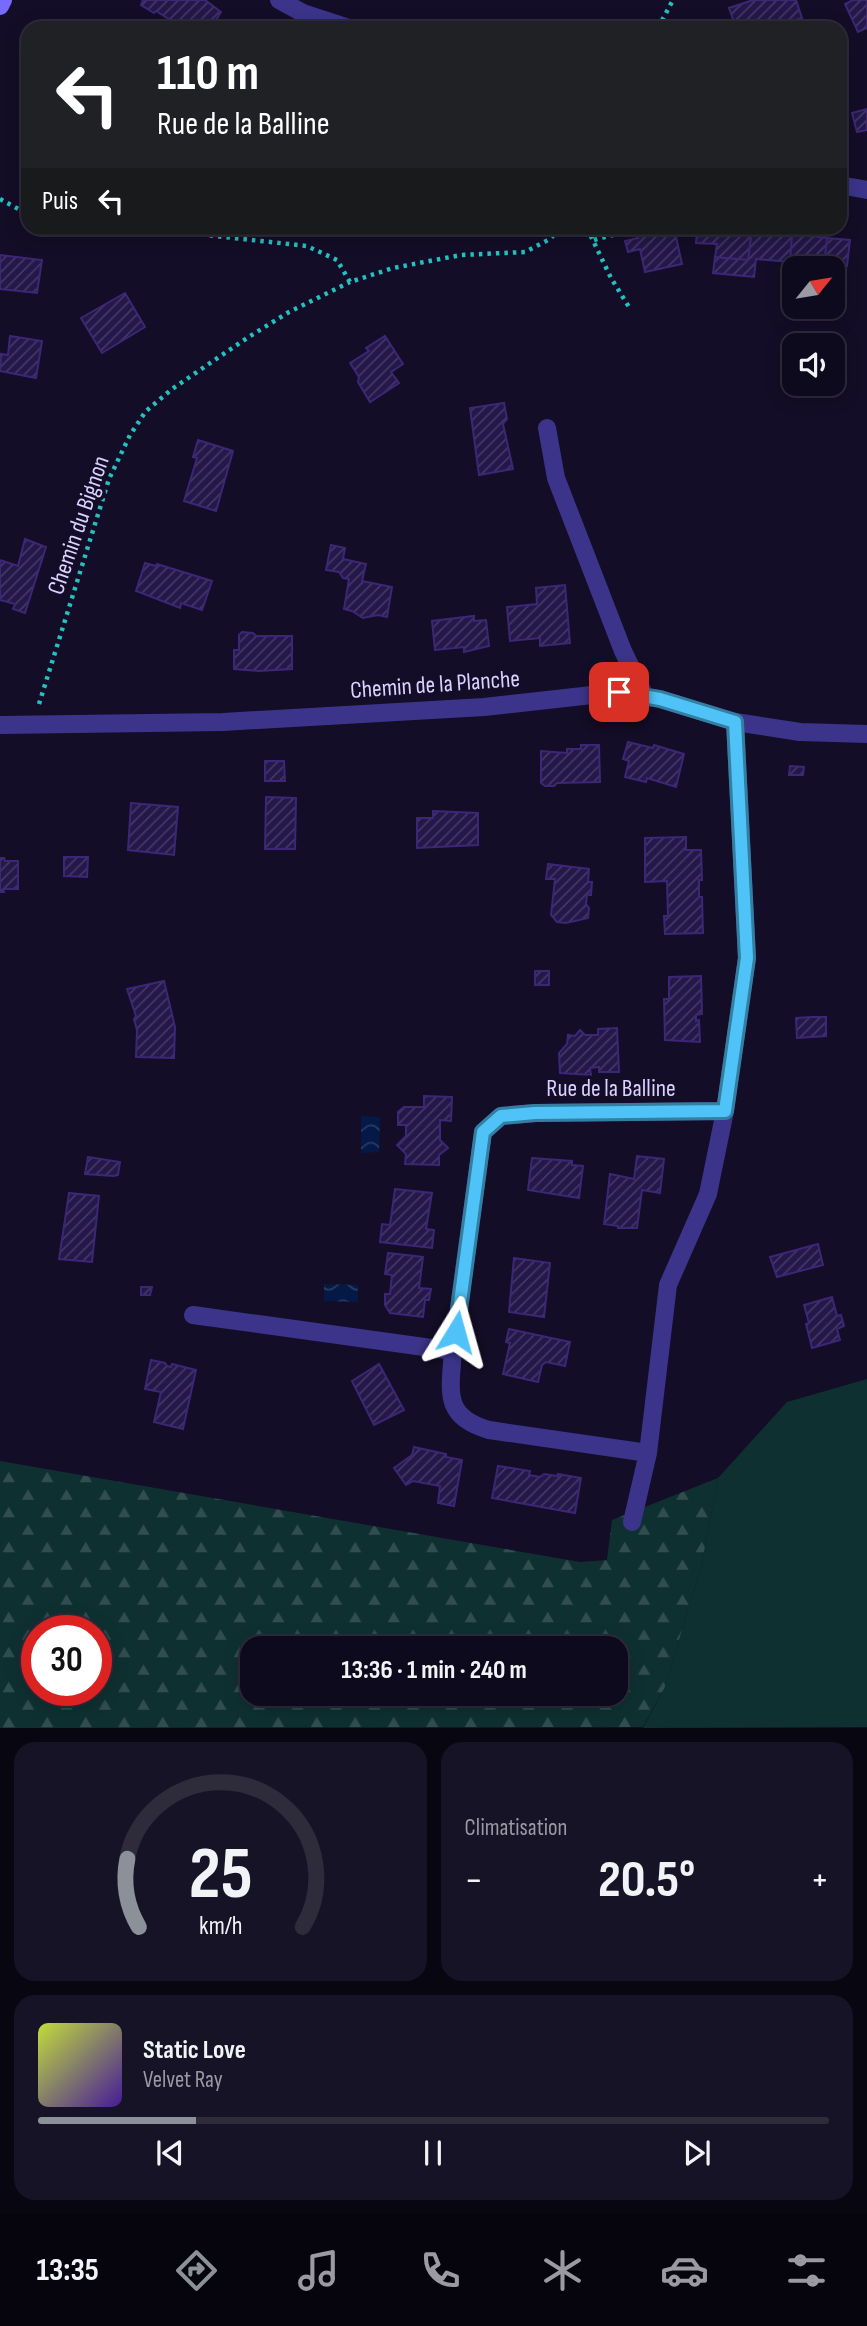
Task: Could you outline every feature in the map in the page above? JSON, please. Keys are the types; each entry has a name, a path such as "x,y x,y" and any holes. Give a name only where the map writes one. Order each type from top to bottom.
{"street":[{"path":"0,6 3,0"},
{"path":"279,0 303,13 328,21"},
{"path":"847,186 867,190"},
{"path":"547,428 556,478 622,651 645,696"},
{"name":"Chemin de la Planche","path":"0,725 223,722 484,707 619,692 660,699 735,722 800,732 867,734"},
{"path":"632,1522 648,1453 668,1286 708,1194 725,1111 747,958 735,722"},
{"name":"Rue de la Balline","path":"648,1453 489,1430 470,1425 456,1413 450,1386 453,1352 483,1132 501,1116 535,1113 725,1111"},
{"path":"193,1315 453,1352"}],"path":[{"path":"662,21 673,0"},
{"path":"0,199 21,210"},
{"path":"206,235 307,246 337,260 350,282"},
{"name":"Chemin du Bignon","path":"32,726 109,479 130,435 141,419 172,389 289,312 350,282 393,268 461,255 526,252 554,235"},
{"path":"591,235 611,278 629,307"},
{"path":"594,240 613,235"}],"green space":[{"path":"867,1379 867,1727 643,1728 665,1687 702,1563 718,1478 787,1402"},
{"path":"0,1461 580,1562 607,1560 612,1520 718,1478 702,1563 665,1687 643,1727 0,1728"}],"water":[{"path":"361,1116 380,1117 379,1152 361,1153"},
{"path":"324,1284 358,1285 358,1302 324,1301"}],"building":[{"path":"143,0 205,0 221,12 215,21 172,21 141,5"},
{"path":"753,0 796,0 802,18 793,21 734,21 729,8"},
{"path":"853,0 867,0 867,28 858,32 845,4"},
{"path":"867,109 867,130 857,132 852,113"},
{"path":"676,235 682,264 645,272 640,249 628,252 625,241 638,238 637,236"},
{"path":"697,235 751,235 748,260 715,257 717,244 696,243"},
{"path":"751,235 792,235 790,256 782,256 782,261 756,259 754,277 713,273 715,257 748,260"},
{"path":"792,235 827,238 825,256 790,256"},
{"path":"827,238 850,240 847,266 845,256 825,256"},
{"path":"0,255 42,260 37,293 0,289"},
{"path":"125,293 145,327 102,353 81,318"},
{"path":"10,336 42,341 36,378 0,371 1,354 8,355"},
{"path":"385,336 403,364 391,372 399,383 370,402 350,363 369,351 366,348"},
{"path":"504,403 507,419 503,424 513,469 479,475 470,408"},
{"path":"198,440 233,451 216,511 184,501 197,458 193,457"},
{"path":"25,539 46,547 25,613 13,609 15,604 0,600 0,560 18,566"},
{"path":"331,545 345,548 343,559 366,564 362,581 392,587 387,617 378,615 363,618 344,609 349,579 343,578 339,572 326,570"},
{"path":"145,563 157,564 212,581 202,610 181,603 180,608 136,591"},
{"path":"565,585 570,643 540,646 540,638 510,641 507,607 537,604 536,588"},
{"path":"474,616 474,621 486,620 489,646 464,652 464,647 435,650 432,621"},
{"path":"242,632 256,636 292,636 292,669 234,669 234,650 239,650 239,635"},
{"path":"628,742 653,748 654,745 684,754 676,787 647,778 646,782 625,777 629,761 623,759"},
{"path":"581,745 599,745 600,782 557,783 554,786 541,783 541,751 567,753 567,749 581,749"},
{"path":"265,761 284,761 285,781 265,781"},
{"path":"790,766 804,767 803,775 789,775"},
{"path":"266,797 296,798 295,849 265,849"},
{"path":"131,803 178,807 174,855 128,850"},
{"path":"433,811 478,813 478,845 417,848 417,818 433,818"},
{"path":"686,837 686,850 701,850 702,880 699,880 699,897 702,897 703,933 665,934 664,916 668,916 667,881 645,882 645,838"},
{"path":"64,857 88,857 87,877 64,876"},
{"path":"0,858 5,861 18,861 18,889 3,889 4,892 0,892"},
{"path":"548,864 589,869 588,882 592,882 591,895 587,895 586,904 589,908 588,918 566,923 557,922 551,915 555,879 546,879"},
{"path":"535,971 549,971 549,985 535,985"},
{"path":"701,976 702,1014 696,1015 696,1021 699,1020 700,1042 665,1040 664,999 669,999 669,977"},
{"path":"164,981 175,1027 174,1058 136,1057 136,1016 127,989"},
{"path":"826,1017 826,1036 797,1038 796,1018"},
{"path":"617,1028 619,1072 599,1072 599,1067 590,1068 591,1075 560,1073 559,1053 567,1044 568,1035 575,1036 580,1030 585,1035 598,1035 598,1029"},
{"path":"424,1096 452,1097 451,1121 440,1120 440,1140 448,1148 439,1155 439,1165 405,1164 406,1154 397,1145 406,1136 406,1125 398,1125 398,1112 404,1107 424,1107"},
{"path":"637,1156 664,1159 660,1193 642,1190 637,1228 618,1228 604,1224 610,1174 634,1179"},
{"path":"88,1157 120,1162 118,1175 85,1174"},
{"path":"532,1158 572,1161 572,1165 583,1166 579,1198 528,1190"},
{"path":"395,1189 432,1193 426,1229 434,1230 432,1248 380,1242 382,1224 390,1225"},
{"path":"69,1193 99,1196 92,1262 59,1259"},
{"path":"818,1244 823,1265 777,1277 770,1257"},
{"path":"388,1253 423,1257 419,1288 431,1289 429,1300 425,1300 423,1317 390,1313 385,1305 385,1294 390,1294 392,1275 385,1274"},
{"path":"514,1258 550,1263 544,1317 509,1312"},
{"path":"141,1287 152,1287 150,1295 141,1295"},
{"path":"832,1297 837,1316 841,1315 844,1326 837,1329 840,1340 812,1348 804,1305"},
{"path":"509,1329 570,1342 565,1366 546,1362 542,1365 538,1382 503,1374 510,1343 506,1342"},
{"path":"151,1360 171,1367 172,1364 196,1370 183,1429 154,1422 161,1392 145,1389"},
{"path":"379,1364 404,1410 374,1425 352,1381"},
{"path":"414,1447 462,1460 454,1506 438,1503 440,1486 413,1481 406,1485 394,1468 412,1455"},
{"path":"498,1466 530,1471 529,1475 540,1477 544,1474 558,1474 581,1478 575,1513 492,1498"}],"route":[{"path":"456,1332 483,1132 501,1116 535,1113 725,1111 747,958 735,722 660,699 619,692"}]}
